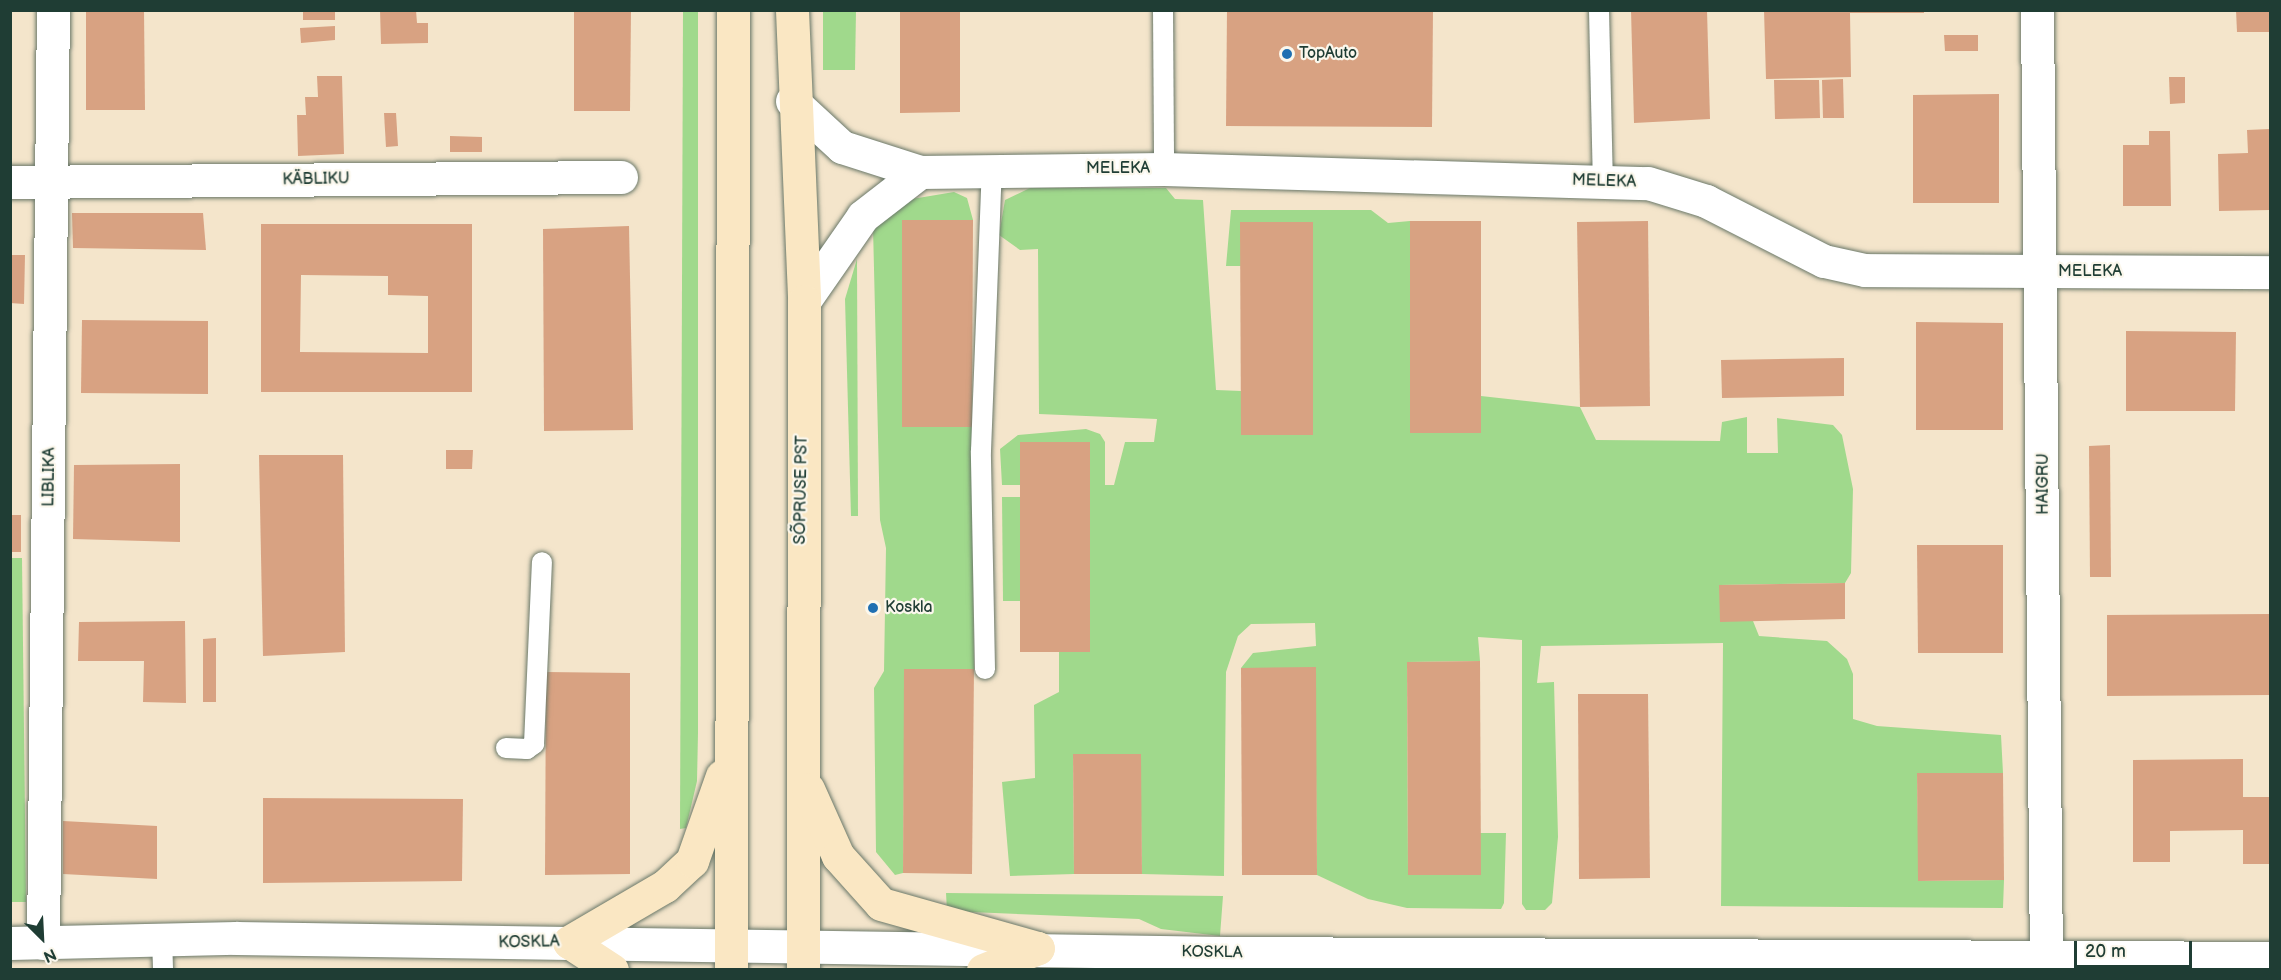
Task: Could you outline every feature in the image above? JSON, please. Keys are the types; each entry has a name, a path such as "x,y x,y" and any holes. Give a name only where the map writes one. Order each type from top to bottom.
{"main road":[{"path":"731,957 733,10"},
{"name":"SÕPRUSE PST","path":"792,10 792,101 804,301 803,957"},
{"path":"612,969 569,942 665,886 692,861 732,742"},
{"path":"802,776 838,856 881,904 1038,948"},
{"path":"983,969 1038,948"}],"street":[{"name":"LIBLIKA","path":"43,943 54,182 52,10"},
{"name":"HAIGRU","path":"2037,10 2043,272 2046,957"},
{"name":"MELEKA","path":"792,101 842,147 920,172 1164,169 1648,183 1706,201 1824,261 1865,270 2271,272"},
{"path":"804,301 863,216 920,172"},
{"name":"KÄBLIKU","path":"10,182 621,177"},
{"name":"KOSKLA","path":"10,943 43,943 163,954 569,942 731,957 803,957 1038,948 1225,961 1917,963 2046,957 2271,958"}],"lane":[{"path":"1163,10 1164,169"},
{"path":"1599,10 1603,182"},
{"path":"985,669 981,451 992,170"},
{"path":"506,748 532,748 534,744 542,562"}],"green space":[{"path":"698,10 697,781 686,828 680,829 683,11"},
{"path":"823,11 856,11 855,70 823,70"},
{"path":"1030,188 1166,188 1175,199 1203,200 1216,390 1241,391 1242,435 1313,435 1313,222 1241,222 1241,266 1226,266 1231,210 1371,210 1388,223 1410,221 1410,433 1481,433 1481,396 1580,407 1596,440 1720,441 1722,422 1747,417 1747,453 1778,453 1777,418 1833,425 1842,435 1853,489 1851,573 1845,583 1720,585 1720,621 1753,621 1759,636 1827,641 1847,659 1853,674 1853,719 1877,726 2001,735 2003,773 1917,774 1919,881 2004,880 2003,908 1721,906 1723,643 1541,646 1537,683 1554,682 1558,837 1552,903 1545,910 1526,910 1522,904 1522,640 1478,637 1480,661 1407,662 1408,875 1480,875 1480,833 1506,833 1504,903 1501,909 1407,908 1368,899 1317,875 1315,668 1241,668 1253,653 1316,646 1315,623 1251,624 1238,636 1226,672 1224,876 1142,874 1140,754 1073,755 1074,874 1010,876 1002,782 1035,778 1034,705 1059,692 1059,652 1090,652 1090,442 1020,442 1020,485 1002,485 1000,449 1018,435 1086,429 1100,434 1105,442 1105,485 1114,485 1125,442 1154,442 1157,419 1039,414 1038,249 1020,250 999,235 1005,200"},
{"path":"954,192 967,198 973,220 902,220 902,427 972,427 974,669 905,670 903,873 895,875 876,852 874,688 884,671 886,548 880,520 873,227 912,199"},
{"path":"857,259 858,516 851,516 845,299"},
{"path":"1002,497 1020,497 1020,601 1003,601"},
{"path":"10,558 22,558 26,902 10,902"},
{"path":"946,893 1223,896 1220,936 1161,929 1139,919 947,911"}],"building":[{"path":"86,10 144,10 145,110 86,110"},
{"path":"303,10 335,10 335,20 303,20"},
{"path":"380,10 416,10 417,23 428,23 428,43 381,44"},
{"path":"574,10 631,10 630,111 574,111"},
{"path":"900,10 960,10 960,112 900,113"},
{"path":"1227,10 1433,10 1432,127 1226,126"},
{"path":"1631,10 1707,10 1710,119 1634,123"},
{"path":"1764,10 1924,10 1924,13 1850,13 1851,77 1766,79"},
{"path":"2236,10 2270,10 2270,32 2237,32"},
{"path":"335,26 335,40 301,43 300,28"},
{"path":"1944,35 1978,35 1978,51 1945,51"},
{"path":"317,76 342,76 344,154 298,156 297,115 306,115 305,97 318,97"},
{"path":"2169,77 2185,77 2185,103 2170,104"},
{"path":"1843,79 1844,118 1823,118 1822,80"},
{"path":"1774,80 1819,80 1820,118 1775,119"},
{"path":"1999,94 1999,203 1913,203 1913,95"},
{"path":"384,113 396,113 398,146 386,147"},
{"path":"2270,129 2270,210 2219,211 2218,154 2248,153 2247,130"},
{"path":"2149,131 2170,131 2171,206 2123,206 2123,145 2149,145"},
{"path":"450,136 482,137 482,152 450,152"},
{"path":"72,213 203,213 206,250 73,248"},
{"path":"902,220 973,220 972,427 902,427"},
{"path":"1410,221 1481,221 1481,433 1410,433"},
{"path":"1648,221 1650,406 1580,407 1577,222"},
{"path":"1240,222 1313,222 1313,435 1241,435"},
{"path":"261,224 472,224 472,392 261,392","holes":["301,275 388,276 388,295 428,296 428,353 300,352"]},
{"path":"629,226 633,430 544,431 543,229"},
{"path":"10,255 25,255 24,304 10,303"},
{"path":"82,320 208,321 208,394 81,393"},
{"path":"1916,322 2003,323 2003,430 1916,430"},
{"path":"2126,331 2236,332 2235,411 2126,411"},
{"path":"1844,358 1844,396 1722,398 1721,360"},
{"path":"1020,442 1090,442 1090,652 1020,652"},
{"path":"2110,445 2111,577 2090,577 2089,446"},
{"path":"446,450 473,450 472,469 446,469"},
{"path":"259,455 343,455 345,652 263,656"},
{"path":"180,464 180,542 73,539 74,465"},
{"path":"10,515 21,515 21,552 10,552"},
{"path":"1917,545 2003,545 2003,653 1918,653"},
{"path":"1845,583 1845,619 1720,622 1719,585"},
{"path":"2270,614 2270,695 2107,696 2107,615"},
{"path":"185,621 186,703 143,702 144,661 78,661 79,622"},
{"path":"216,638 216,702 203,702 203,639"},
{"path":"1480,661 1481,875 1408,875 1407,662"},
{"path":"1316,667 1317,875 1242,875 1241,668"},
{"path":"904,669 974,669 972,874 903,873"},
{"path":"546,672 630,673 630,874 545,875"},
{"path":"1578,694 1648,694 1650,878 1579,879"},
{"path":"1073,754 1141,754 1142,874 1074,874"},
{"path":"2243,759 2243,797 2270,797 2270,864 2243,864 2243,830 2170,831 2170,862 2133,862 2133,760"},
{"path":"1917,773 2003,773 2004,880 1918,881"},
{"path":"263,798 463,799 462,881 263,883"},
{"path":"63,821 157,826 157,879 63,874"}],"place":[{"name":"TopAuto","path":"1287,54"},
{"name":"Koskla","path":"873,608"}]}
